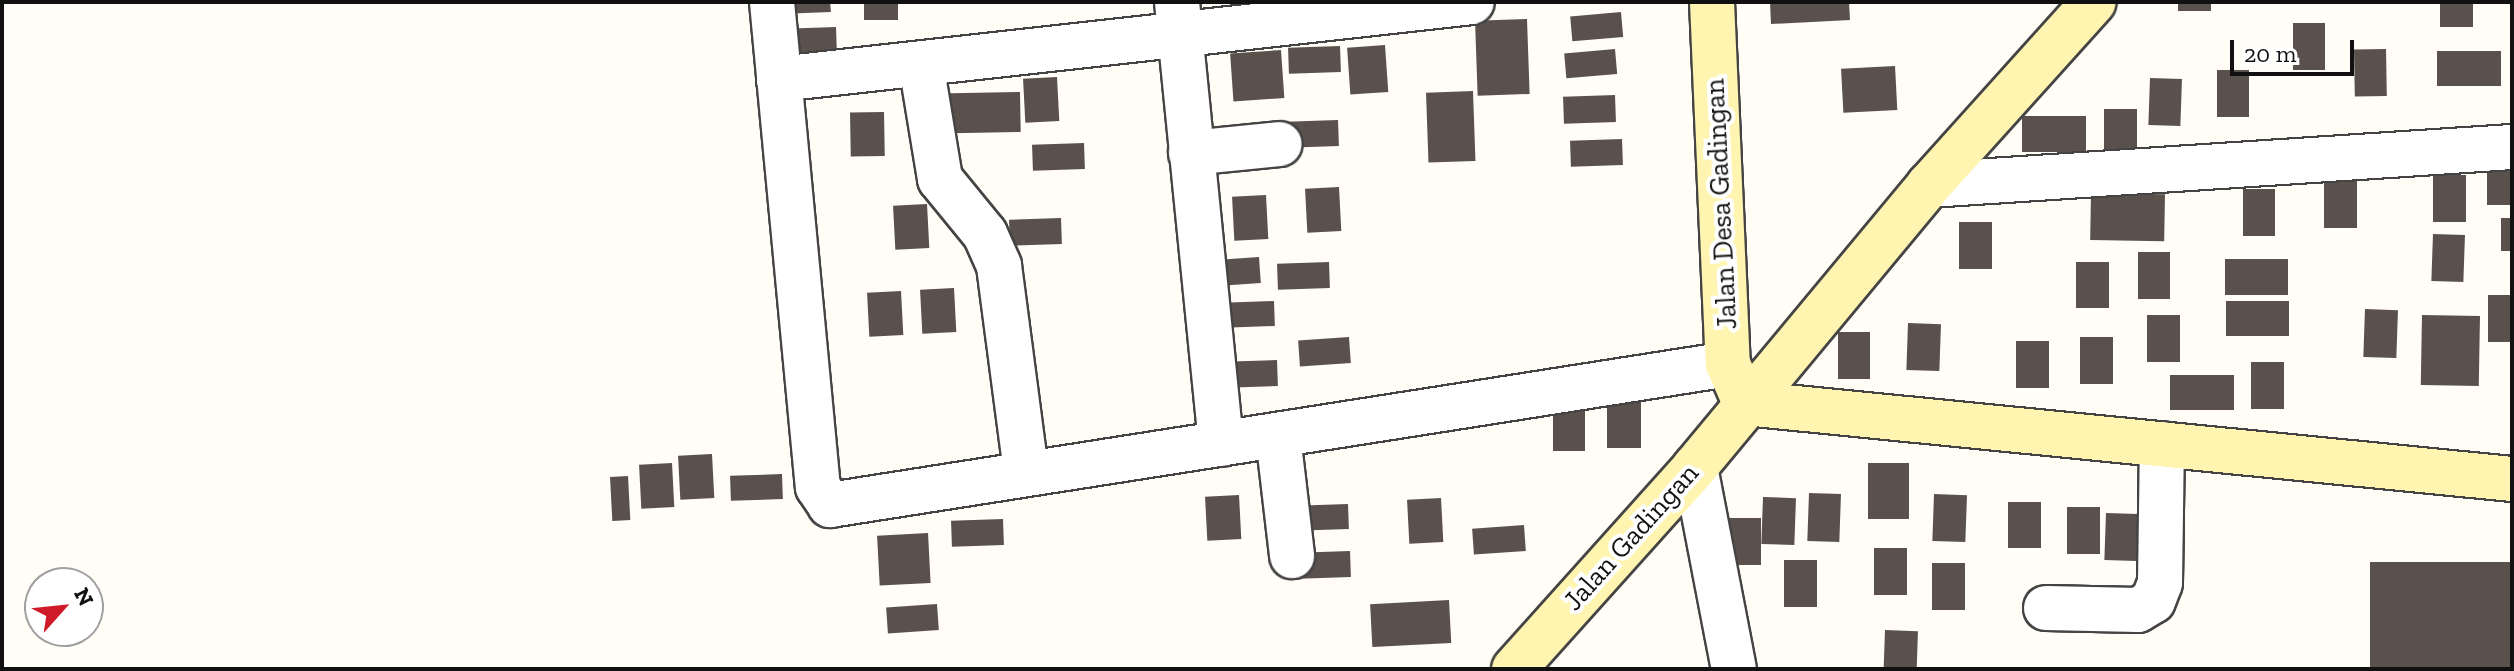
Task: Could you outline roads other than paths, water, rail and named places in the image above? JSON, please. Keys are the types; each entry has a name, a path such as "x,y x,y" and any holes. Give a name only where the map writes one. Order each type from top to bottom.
{"street":[{"path":"772,2 820,494 839,505 1026,470 1278,436 1736,383 2162,444 2512,479"},
{"path":"779,79 921,64 1179,19 1472,2"},
{"name":"Jalan Desa Gadingan","path":"1712,2 1736,383"},
{"name":"Jalan Gadingan","path":"1514,669 1695,467 1736,383 1929,185 2094,2"},
{"path":"1179,19 1221,444"},
{"path":"921,64 940,179 985,234 999,266 1026,470"},
{"path":"1191,153 1280,144"},
{"path":"1929,185 2512,147"},
{"path":"1278,436 1292,556"},
{"path":"2046,608 2138,610 2153,601 2160,583 2162,444"},
{"path":"1695,467 1734,669"}]}
